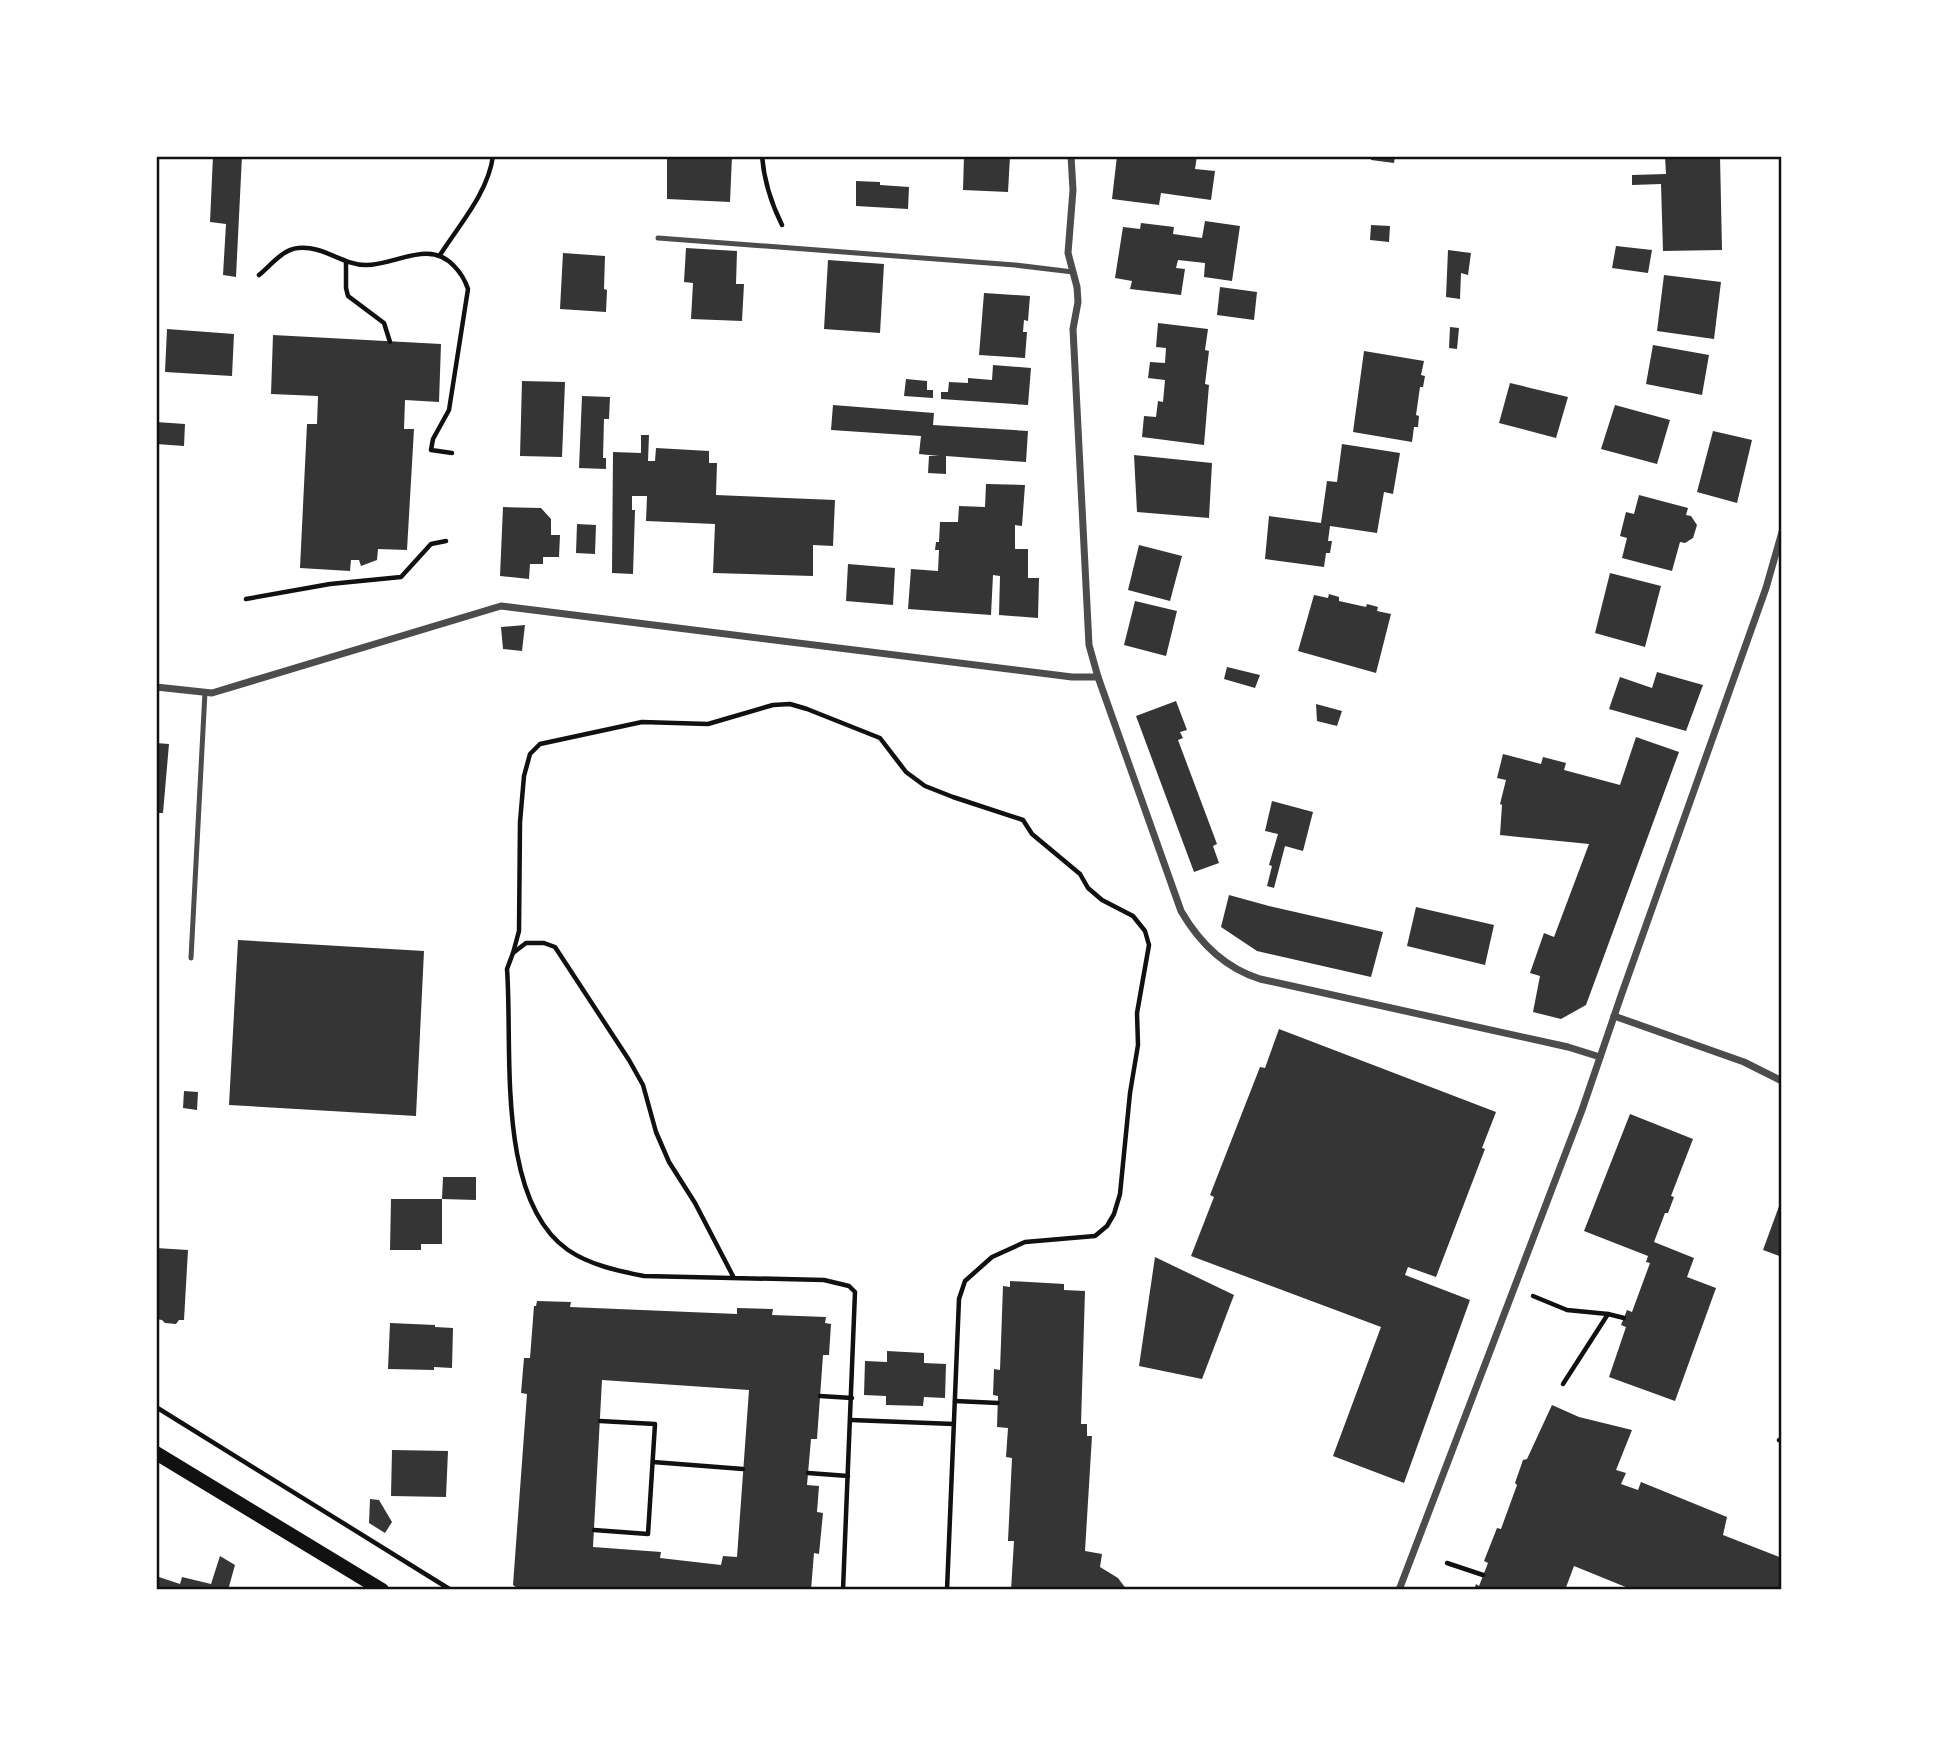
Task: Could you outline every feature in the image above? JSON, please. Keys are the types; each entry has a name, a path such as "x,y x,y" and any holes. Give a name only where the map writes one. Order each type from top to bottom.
{"main road":[{"path":"156,1453 382,1590"}],"street":[{"path":"1071,156 1073,190 1068,244 1078,302 1073,329 1088,632 1098,677 1181,911 1194,933 1223,960 1245,975 1568,1047 1600,1057"},
{"path":"1399,1590 1583,1110 1766,588 1782,532"},
{"path":"156,687 212,693 500,606 1059,675 1098,677"},
{"path":"1614,1016 1732,1057 1782,1081"}],"lane":[{"path":"659,239 1015,265 1073,272"},
{"path":"191,958 205,692"}],"path":[{"path":"440,255 484,183 493,156"},
{"path":"762,156 763,174 783,226"},
{"path":"259,275 295,248 311,247 346,262 368,265 427,253 440,255 460,272 468,289 449,410 433,439 432,450 452,453"},
{"path":"346,262 348,296 384,323 390,342"},
{"path":"246,599 330,584 401,577 430,544 446,541"},
{"path":"844,1590 852,1398 853,1288 824,1280 644,1276 617,1271 568,1250 542,1224 534,1208 517,1152 512,1111 507,969 519,931 520,822 524,776 530,754 540,744 642,722 708,724 773,705 790,704 807,709 880,738 906,772 925,786 1023,820 1032,834 1080,874 1088,888 1102,901 1133,916 1145,931 1149,945 1137,1013 1138,1045 1130,1093 1120,1194 1114,1214 1107,1226 1095,1236 1025,1242 992,1257 965,1281 959,1298 947,1590"},
{"path":"513,953 526,943 544,943 555,947 629,1060 642,1086 656,1132 669,1162 695,1203 734,1278"},
{"path":"1532,1296 1567,1310 1624,1318"},
{"path":"1563,1384 1608,1314"},
{"path":"820,1396 852,1398"},
{"path":"954,1401 998,1404"},
{"path":"156,1407 451,1590"},
{"path":"851,1420 954,1424"},
{"path":"594,1530 648,1534 653,1462 655,1424 600,1421"},
{"path":"653,1462 743,1469"},
{"path":"808,1473 848,1476"},
{"path":"1447,1563 1483,1574"}],"building":[{"path":"213,156 242,156 236,277 223,275 226,224 210,222"},
{"path":"667,156 732,156 730,202 667,199"},
{"path":"964,156 1010,156 1008,192 963,190"},
{"path":"1117,156 1197,156 1195,169 1215,171 1211,200 1161,193 1159,205 1112,199"},
{"path":"1371,156 1395,156 1394,163 1371,160"},
{"path":"1665,156 1720,156 1722,250 1663,251 1661,184 1632,185 1632,175 1666,174"},
{"path":"856,181 909,187 908,209 856,206"},
{"path":"1205,221 1240,226 1232,281 1204,277 1205,263 1178,260 1176,268 1185,269 1181,295 1130,289 1132,281 1115,278 1123,227 1140,229 1141,223 1174,227 1173,234 1202,238"},
{"path":"1371,225 1390,226 1389,242 1370,240"},
{"path":"1616,246 1652,250 1648,273 1612,268"},
{"path":"686,248 737,251 736,284 744,284 742,321 691,319 693,283 684,282"},
{"path":"1448,250 1471,253 1468,275 1461,273 1460,299 1446,297"},
{"path":"563,253 605,256 606,312 560,309"},
{"path":"828,260 884,264 880,333 824,329"},
{"path":"1664,275 1721,282 1714,339 1657,331"},
{"path":"1220,287 1257,292 1254,320 1217,315"},
{"path":"984,293 1030,296 1028,321 1024,320 1023,332 1027,332 1025,358 979,355"},
{"path":"1158,323 1208,329 1205,350 1209,351 1205,384 1209,385 1204,445 1142,437 1144,416 1156,417 1158,401 1163,402 1165,380 1148,378 1150,362 1165,363 1166,348 1156,347"},
{"path":"1450,327 1459,328 1457,349 1449,348"},
{"path":"167,329 234,334 232,376 165,372"},
{"path":"273,335 441,344 439,402 405,400 404,429 414,429 407,550 378,549 377,560 361,566 359,560 351,560 350,571 300,568 307,424 317,424 318,396 271,394"},
{"path":"1653,345 1709,355 1702,395 1646,384"},
{"path":"1364,351 1424,361 1421,375 1425,376 1423,387 1420,387 1416,415 1419,416 1418,427 1414,427 1412,442 1353,432"},
{"path":"993,365 1031,368 1028,405 941,399 941,392 948,392 949,382 968,383 968,378 992,380"},
{"path":"906,379 927,381 927,390 933,390 933,398 904,396"},
{"path":"522,381 565,382 562,457 520,456"},
{"path":"1510,383 1568,397 1556,438 1499,423"},
{"path":"582,396 610,397 609,419 604,419 603,458 606,458 606,469 579,468"},
{"path":"833,405 934,413 933,425 1028,431 1026,462 946,456 946,474 928,473 929,456 939,456 919,454 921,436 831,430"},
{"path":"1615,405 1670,420 1657,464 1601,449"},
{"path":"156,422 185,424 184,446 156,444"},
{"path":"1713,431 1752,440 1737,503 1697,492"},
{"path":"641,435 649,435 648,461 655,461 656,448 709,451 709,463 717,463 716,495 835,500 833,546 813,545 813,576 713,573 715,524 646,521 647,496 632,496 632,510 635,510 633,574 612,573 613,452 641,453"},
{"path":"1342,444 1400,453 1393,494 1384,492 1377,533 1330,526 1328,541 1332,541 1330,553 1326,553 1324,567 1265,559 1269,516 1321,523 1327,481 1337,482"},
{"path":"1134,455 1212,463 1209,518 1137,512"},
{"path":"986,484 1025,485 1022,526 1015,525 1015,549 1028,549 1028,578 1039,578 1038,618 999,615 1000,576 993,575 991,615 908,609 911,569 938,571 939,550 935,550 936,542 939,542 940,522 958,522 959,506 985,507"},
{"path":"1639,495 1688,508 1686,515 1691,516 1697,525 1693,538 1685,543 1680,542 1672,571 1622,558 1627,538 1620,536 1626,512 1634,514"},
{"path":"503,507 541,508 551,519 551,535 560,535 559,557 543,557 543,564 530,564 529,579 500,576"},
{"path":"577,524 596,525 595,554 576,553"},
{"path":"1139,545 1182,556 1170,601 1128,590"},
{"path":"848,564 895,568 893,605 846,601"},
{"path":"1610,573 1661,586 1645,647 1595,633"},
{"path":"1329,594 1339,597 1339,601 1366,607 1367,604 1378,607 1377,611 1391,614 1376,673 1298,651 1314,595 1328,598"},
{"path":"1135,601 1177,611 1166,656 1124,645"},
{"path":"525,625 522,651 503,649 501,627"},
{"path":"1227,667 1260,675 1255,688 1224,679"},
{"path":"1657,672 1703,685 1686,731 1609,709 1620,677 1652,688"},
{"path":"1176,701 1187,730 1180,732 1183,738 1178,740 1217,844 1213,846 1219,863 1194,872 1136,716"},
{"path":"1316,704 1342,711 1337,726 1317,721"},
{"path":"1636,737 1679,752 1586,1005 1561,1019 1533,1012 1540,976 1530,973 1544,933 1554,937 1589,844 1500,835 1500,804 1506,780 1497,778 1503,754 1541,764 1543,757 1566,763 1564,770 1620,785"},
{"path":"156,743 169,744 163,813 156,813"},
{"path":"1272,801 1313,812 1303,851 1285,846 1274,888 1267,886 1272,866 1269,865 1278,834 1265,831"},
{"path":"1229,895 1383,932 1371,977 1257,951 1221,927"},
{"path":"1416,907 1494,925 1485,965 1407,946"},
{"path":"238,940 424,951 416,1116 229,1105"},
{"path":"1279,1029 1496,1112 1482,1148 1485,1149 1436,1277 1408,1267 1405,1275 1470,1300 1404,1483 1333,1456 1381,1327 1191,1256 1214,1197 1210,1195 1260,1067 1265,1068"},
{"path":"184,1091 198,1092 197,1110 183,1108"},
{"path":"1630,1114 1693,1139 1671,1196 1674,1197 1668,1213 1665,1213 1654,1242 1694,1258 1687,1277 1716,1288 1675,1401 1609,1377 1626,1327 1621,1325 1627,1310 1632,1312 1650,1263 1646,1262 1648,1256 1584,1231"},
{"path":"443,1177 476,1177 476,1200 442,1199"},
{"path":"1782,1198 1782,1257 1763,1250"},
{"path":"391,1199 442,1199 442,1244 421,1244 421,1250 390,1250"},
{"path":"156,1248 188,1250 184,1320 179,1320 176,1324 156,1319"},
{"path":"1155,1257 1234,1295 1202,1379 1139,1366"},
{"path":"1010,1281 1064,1284 1064,1290 1085,1291 1081,1424 1087,1424 1087,1436 1092,1436 1085,1551 1102,1554 1100,1567 1118,1578 1127,1590 1011,1590 1014,1541 1008,1541 1012,1458 1006,1457 1008,1428 997,1427 998,1396 993,1395 994,1369 1000,1370 1003,1286 1010,1287"},
{"path":"537,1301 571,1302 570,1307 737,1314 737,1308 773,1309 772,1315 826,1317 825,1323 831,1324 829,1355 823,1355 817,1439 811,1439 807,1485 819,1486 817,1512 823,1513 819,1554 814,1553 811,1590 520,1590 513,1585 527,1394 521,1393 524,1358 530,1358","holes":["602,1380 749,1390 737,1557 723,1556 721,1565 660,1558 661,1552 593,1547"]},
{"path":"390,1323 453,1328 452,1368 388,1369"},
{"path":"887,1351 924,1353 924,1363 946,1364 945,1398 924,1397 923,1406 886,1405 886,1396 864,1395 865,1361 887,1362"},
{"path":"1552,1405 1579,1417 1632,1430 1616,1470 1626,1473 1621,1484 1638,1490 1641,1482 1727,1517 1723,1535 1782,1558 1782,1590 1633,1590 1574,1566 1565,1590 1474,1590 1476,1584 1479,1586 1488,1563 1484,1561 1497,1528 1501,1529 1523,1460 1527,1459"},
{"path":"392,1450 448,1451 446,1497 391,1496"},
{"path":"370,1499 379,1500 392,1522 385,1533 369,1523"},
{"path":"220,1556 235,1565 228,1590 156,1590 156,1576 180,1584 182,1577 211,1584"}]}
